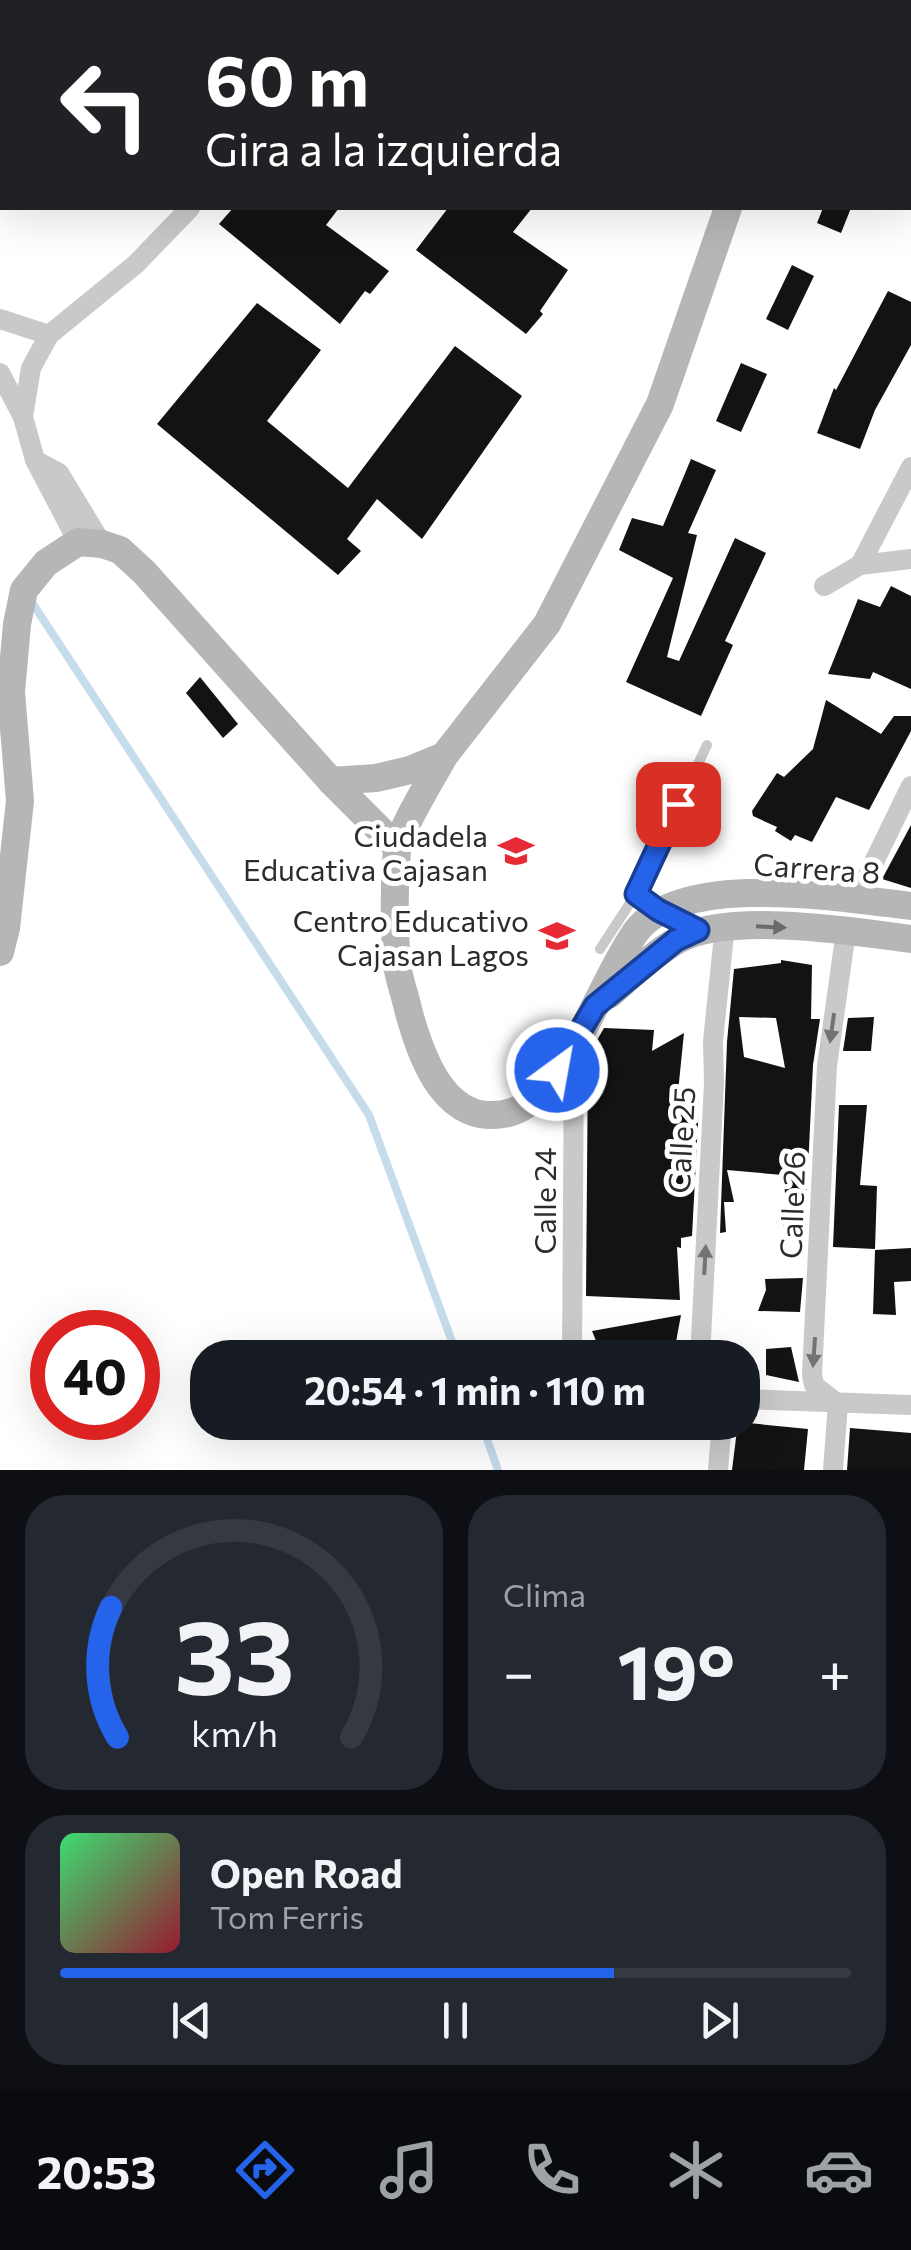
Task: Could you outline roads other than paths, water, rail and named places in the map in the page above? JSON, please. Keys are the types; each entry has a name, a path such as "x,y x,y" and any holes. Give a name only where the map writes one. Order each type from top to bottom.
{"street":[{"path":"23,417 30,368 49,335 136,264 188,210"},
{"name":"Carrera 8","path":"727,210 660,404 547,624 444,756 397,847 397,967 421,1056 446,1095 472,1112 497,1115 517,1111 539,1096 574,1045 595,1006 628,926 647,902 727,894 911,906"},
{"path":"0,319 49,335"},
{"path":"0,374 23,417 36,460 58,474 90,543"},
{"path":"860,565 911,467"},
{"path":"0,952 20,801 11,692 24,590 46,563 90,543 120,550 144,572 331,781 397,847"},
{"path":"824,586 860,565 911,559"},
{"path":"331,781 376,778 444,756"},
{"path":"856,901 911,786"},
{"path":"0,832 20,801"},
{"name":"Carrera 8","path":"595,1006 662,950 712,928 846,931 911,939"},
{"name":"Calle 25","path":"701,1340 714,1083 712,928"},
{"name":"Calle 26","path":"838,1404 814,1384 812,1375 827,1066 846,931"},
{"name":"Calle 24","path":"572,1340 574,1045"},
{"path":"760,1401 911,1405"},
{"path":"833,1470 838,1404"},
{"path":"718,1470 720,1440"}],"lane":[{"path":"707,744 647,902 712,928"},
{"path":"600,949 628,926 662,950"}],"waterway":[{"path":"29,598 369,1115 451,1340"},
{"path":"487,1440 498,1470"}],"place":[{"name":"Ciudadela Educativa Cajasan","path":"516,851"},
{"name":"Centro Educativo Cajasan Lagos","path":"557,936"}]}
